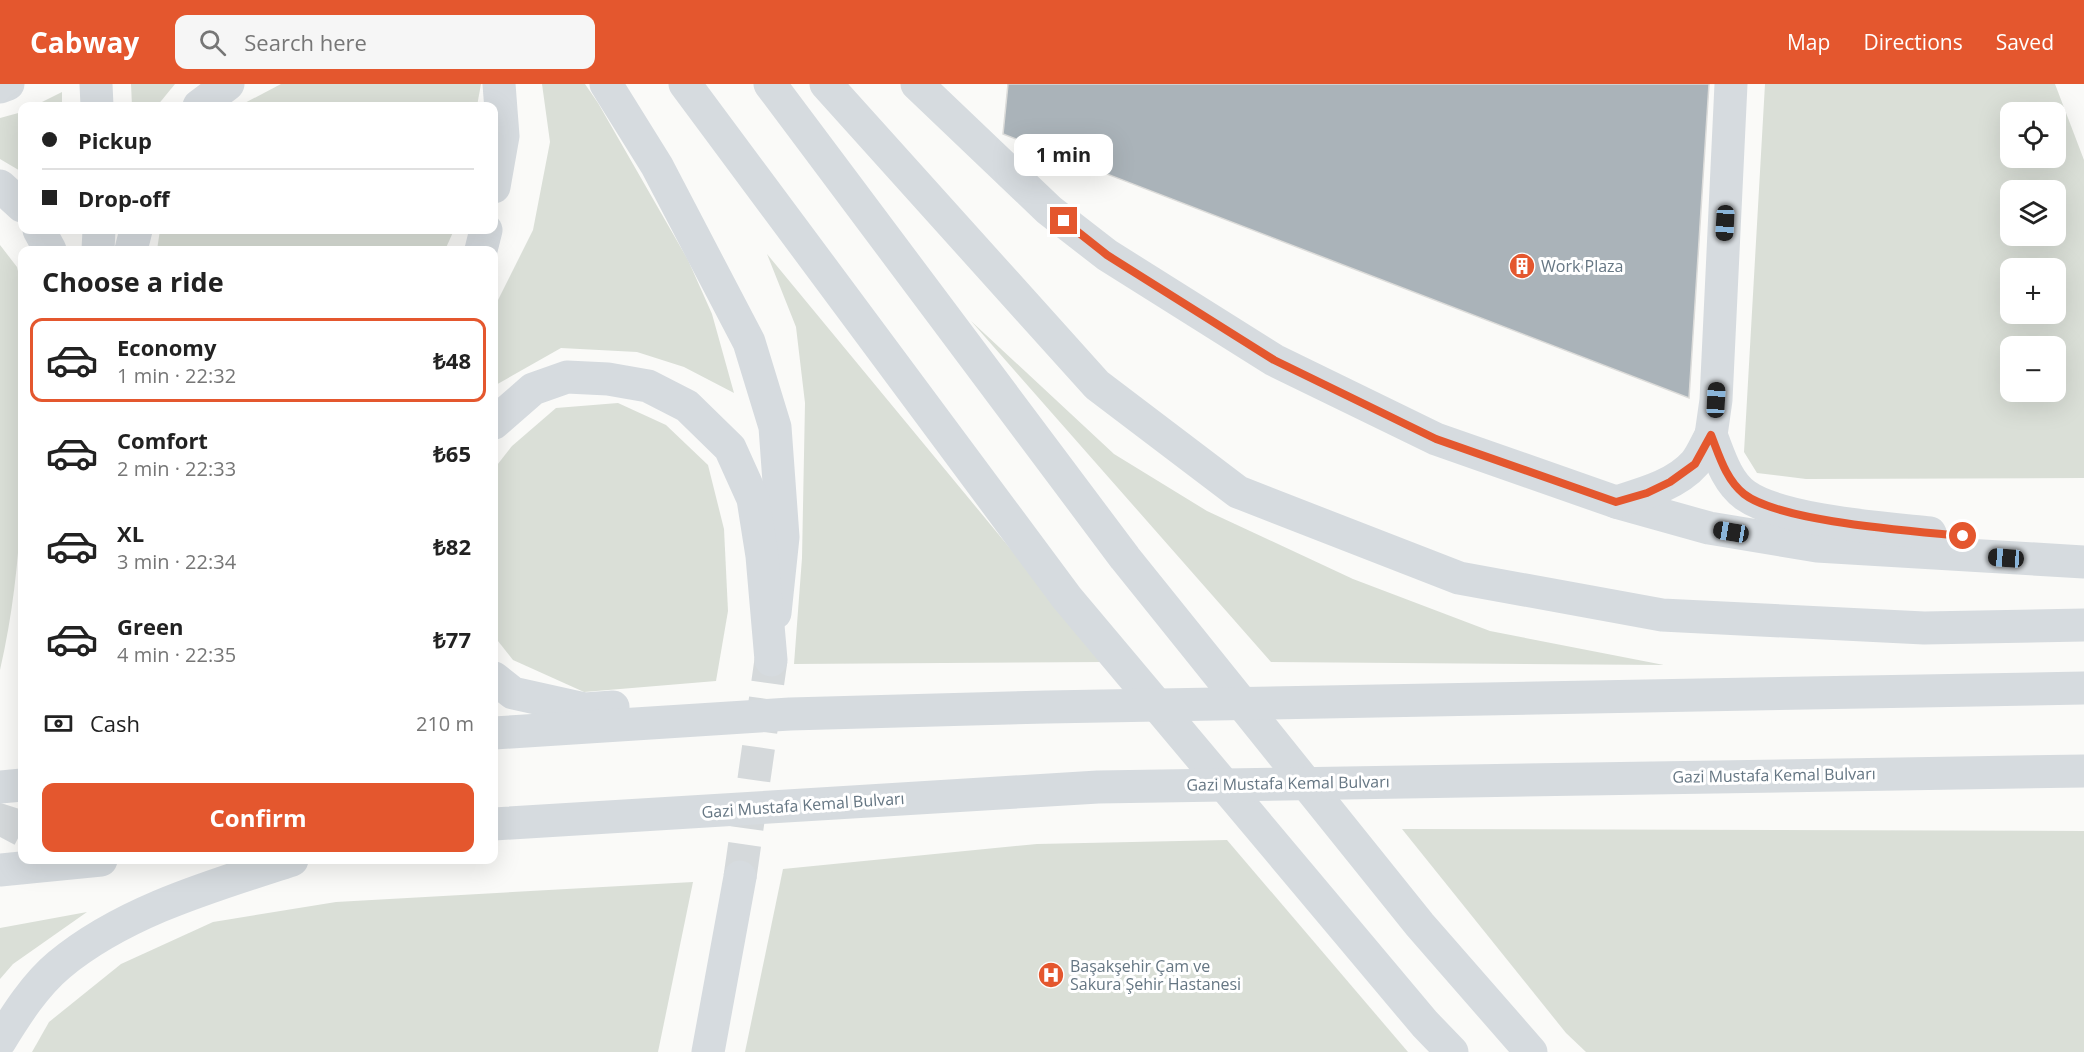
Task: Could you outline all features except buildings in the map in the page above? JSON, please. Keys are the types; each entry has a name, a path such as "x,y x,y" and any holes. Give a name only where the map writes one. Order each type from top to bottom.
{"main road":[{"path":"0,87 8,84"},
{"path":"96,84 97,102"},
{"path":"204,102 228,84"},
{"path":"498,162 502,136 499,84"},
{"path":"498,420 533,389 567,377 608,379 648,386 687,406 730,448 753,499 762,555 771,660 783,537 775,427 749,342 657,166 606,84"},
{"path":"685,84 1067,598 1425,1024 1452,1052"},
{"path":"770,84 1125,558 1420,925 1531,1052"},
{"path":"826,84 1097,385 1238,492 1459,578 1662,615 1924,628 2084,626"},
{"path":"917,84 1049,210 1107,255 1274,360 1436,439 1616,502 1709,528 1817,546 2084,562"},
{"path":"1616,502 1647,493 1670,482 1695,464 1711,435 1717,393 1731,84"},
{"path":"0,186 18,202"},
{"path":"1711,435 1727,475 1744,494 1770,507 1811,516 1896,529 2084,549"},
{"path":"498,681 513,693 585,709 717,701 790,714"},
{"path":"498,733 790,714 1047,707 2084,688"},
{"path":"2041,771 2084,779"},
{"name":"Gazi Mustafa Kemal Bulvarı","path":"498,824 1098,786 2084,771"},
{"path":"0,787 18,785"},
{"path":"0,870 61,864"},
{"path":"0,1041 16,1014 57,966 106,931 211,887 280,864"},
{"path":"708,1052 740,877"}],"shaded area":[{"path":"131,84 175,84 160,102 132,102"},
{"path":"281,84 481,84 478,102 247,102"},
{"path":"542,84 585,84 688,260 712,314 734,393 684,367 637,352 561,348 498,384 498,300 533,230 550,142"},
{"path":"1765,84 2055,84 2062,102 2000,102 2000,168 2066,168 2066,113 2084,160 2084,478 1806,479 1757,473 1744,452"},
{"path":"62,92 62,102 42,102"},
{"path":"18,113 18,170 0,159 0,118"},
{"path":"159,234 452,234 447,246 158,246"},
{"path":"0,245 18,271 18,552 9,623 0,670"},
{"path":"767,254 1104,662 794,664 802,558 805,403 796,327"},
{"path":"971,321 1114,454 1207,511 1353,579 1490,631 1664,665 1271,662"},
{"path":"618,403 666,425 708,465 724,529 728,611 716,681 584,692 513,660 498,641 498,464 512,446 556,408"},
{"path":"1402,829 2084,831 2084,1052 1586,1052 1566,1033"},
{"name":"Başakşehir Çam ve Sakura Şehir Hastanesi","path":"1227,840 1408,1052 745,1052 783,869 1037,844"},
{"path":"693,882 658,1052 32,1052 49,1022 121,964 213,922 336,902"},
{"path":"87,912 13,964 0,979 0,928"}],"tunnel":[{"path":"740,877 771,660"},
{"path":"0,837 11,816 18,794"}],"place":[{"name":"Work Plaza","path":"1522,266"},
{"name":"Başakşehir Çam ve Sakura Şehir Hastanesi","path":"1051,975"}],"route":[{"path":"1064,221 1107,255 1274,360 1436,439 1616,502 1647,493 1670,482 1695,464 1711,435 1727,475 1744,494 1770,507 1811,516 1896,529 1963,536"}]}
